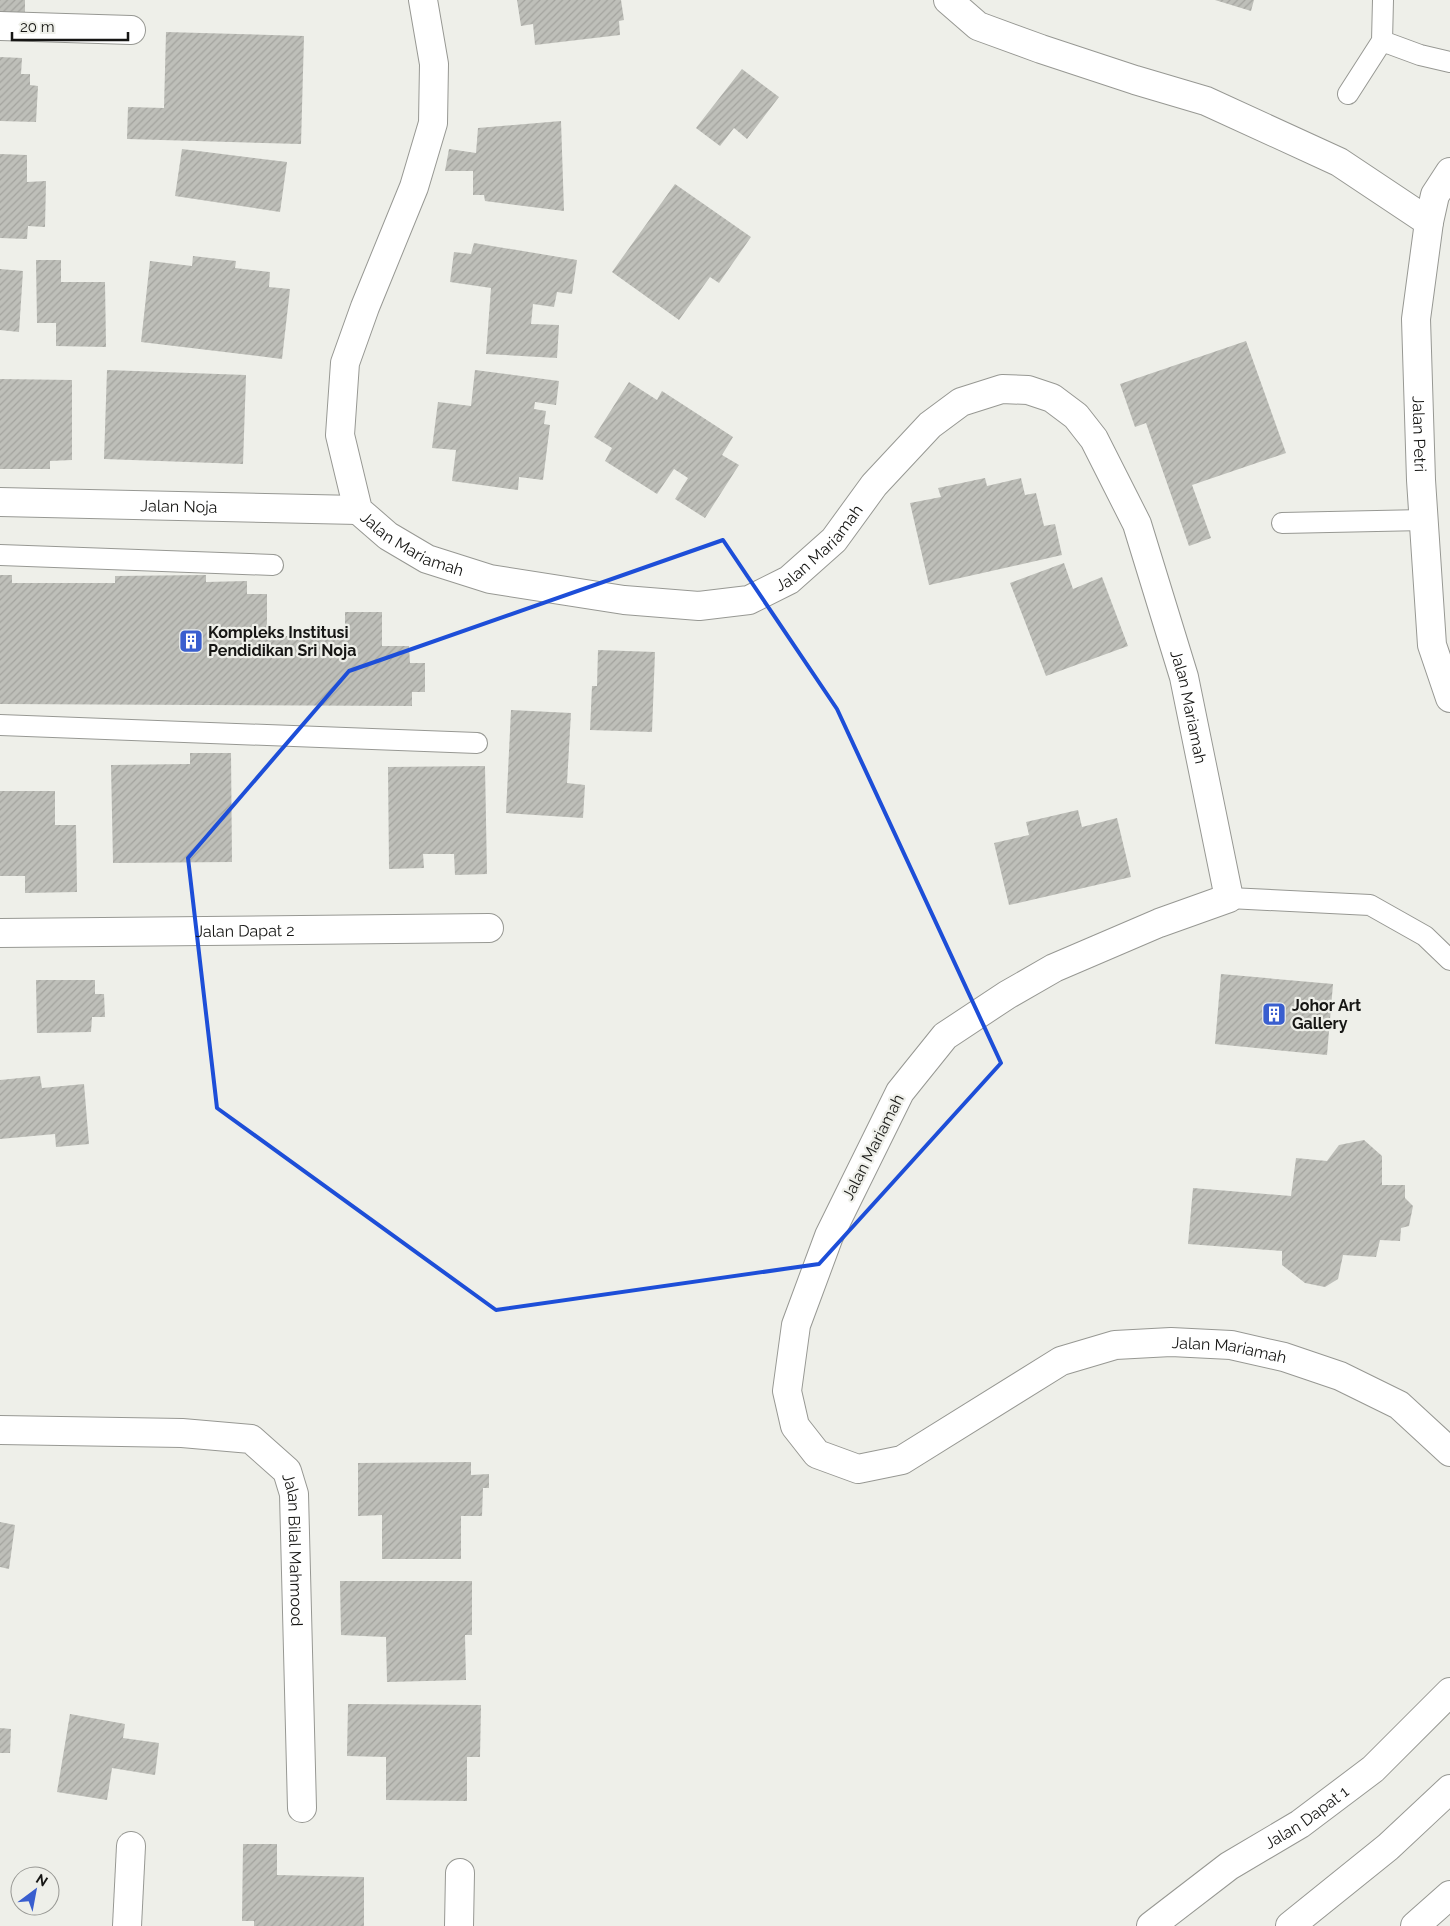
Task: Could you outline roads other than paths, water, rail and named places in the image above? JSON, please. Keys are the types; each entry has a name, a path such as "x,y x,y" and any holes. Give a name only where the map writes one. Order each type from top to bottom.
{"main road":[{"name":"Jalan Mariamah","path":"423,0 434,64 433,123 414,187 365,307 345,363 340,435 358,510 388,536 427,559 490,579 624,600 699,606 749,600 788,580 834,540 874,485 930,424 961,402 1002,389 1028,390 1052,398 1076,416 1094,439 1137,524 1184,678 1229,898 1159,923 1054,968 1007,995 945,1036 900,1092 828,1236 796,1325 787,1391 795,1426 817,1454 858,1470 902,1460 1061,1361 1115,1345 1171,1342 1231,1345 1284,1357 1340,1376 1399,1405 1450,1452"},
{"path":"948,0 978,26 1088,65 1206,101 1339,162 1429,222"},
{"path":"0,26 130,30"},
{"name":"Jalan Petri","path":"1450,172 1435,195 1429,222 1416,319 1424,520 1432,645 1450,698"},
{"name":"Jalan Noja","path":"0,502 358,510"},
{"name":"Jalan Dapat 2","path":"0,933 489,928"},
{"name":"Jalan Bilal Mahmood","path":"0,1430 182,1433 251,1439 287,1472 294,1494 302,1808"},
{"name":"Jalan Dapat 1","path":"1151,1926 1229,1866 1300,1824 1373,1769 1450,1692"},
{"path":"1290,1926 1388,1848 1450,1789"},
{"path":"128,1926 131,1846"},
{"path":"458,1926 460,1873"},
{"path":"1415,1926 1450,1895"}],"lane":[{"path":"1348,94 1382,41 1383,0"},
{"path":"1382,41 1420,55 1450,62"},
{"path":"1282,522 1424,520"},
{"path":"0,555 273,565"},
{"path":"0,725 477,743"},
{"path":"1229,898 1370,905 1425,936 1450,960"}],"place":[{"name":"Kompleks Institusi Pendidikan Sri Noja","path":"191,641"},
{"name":"Johor Art Gallery","path":"1274,1014"}]}
